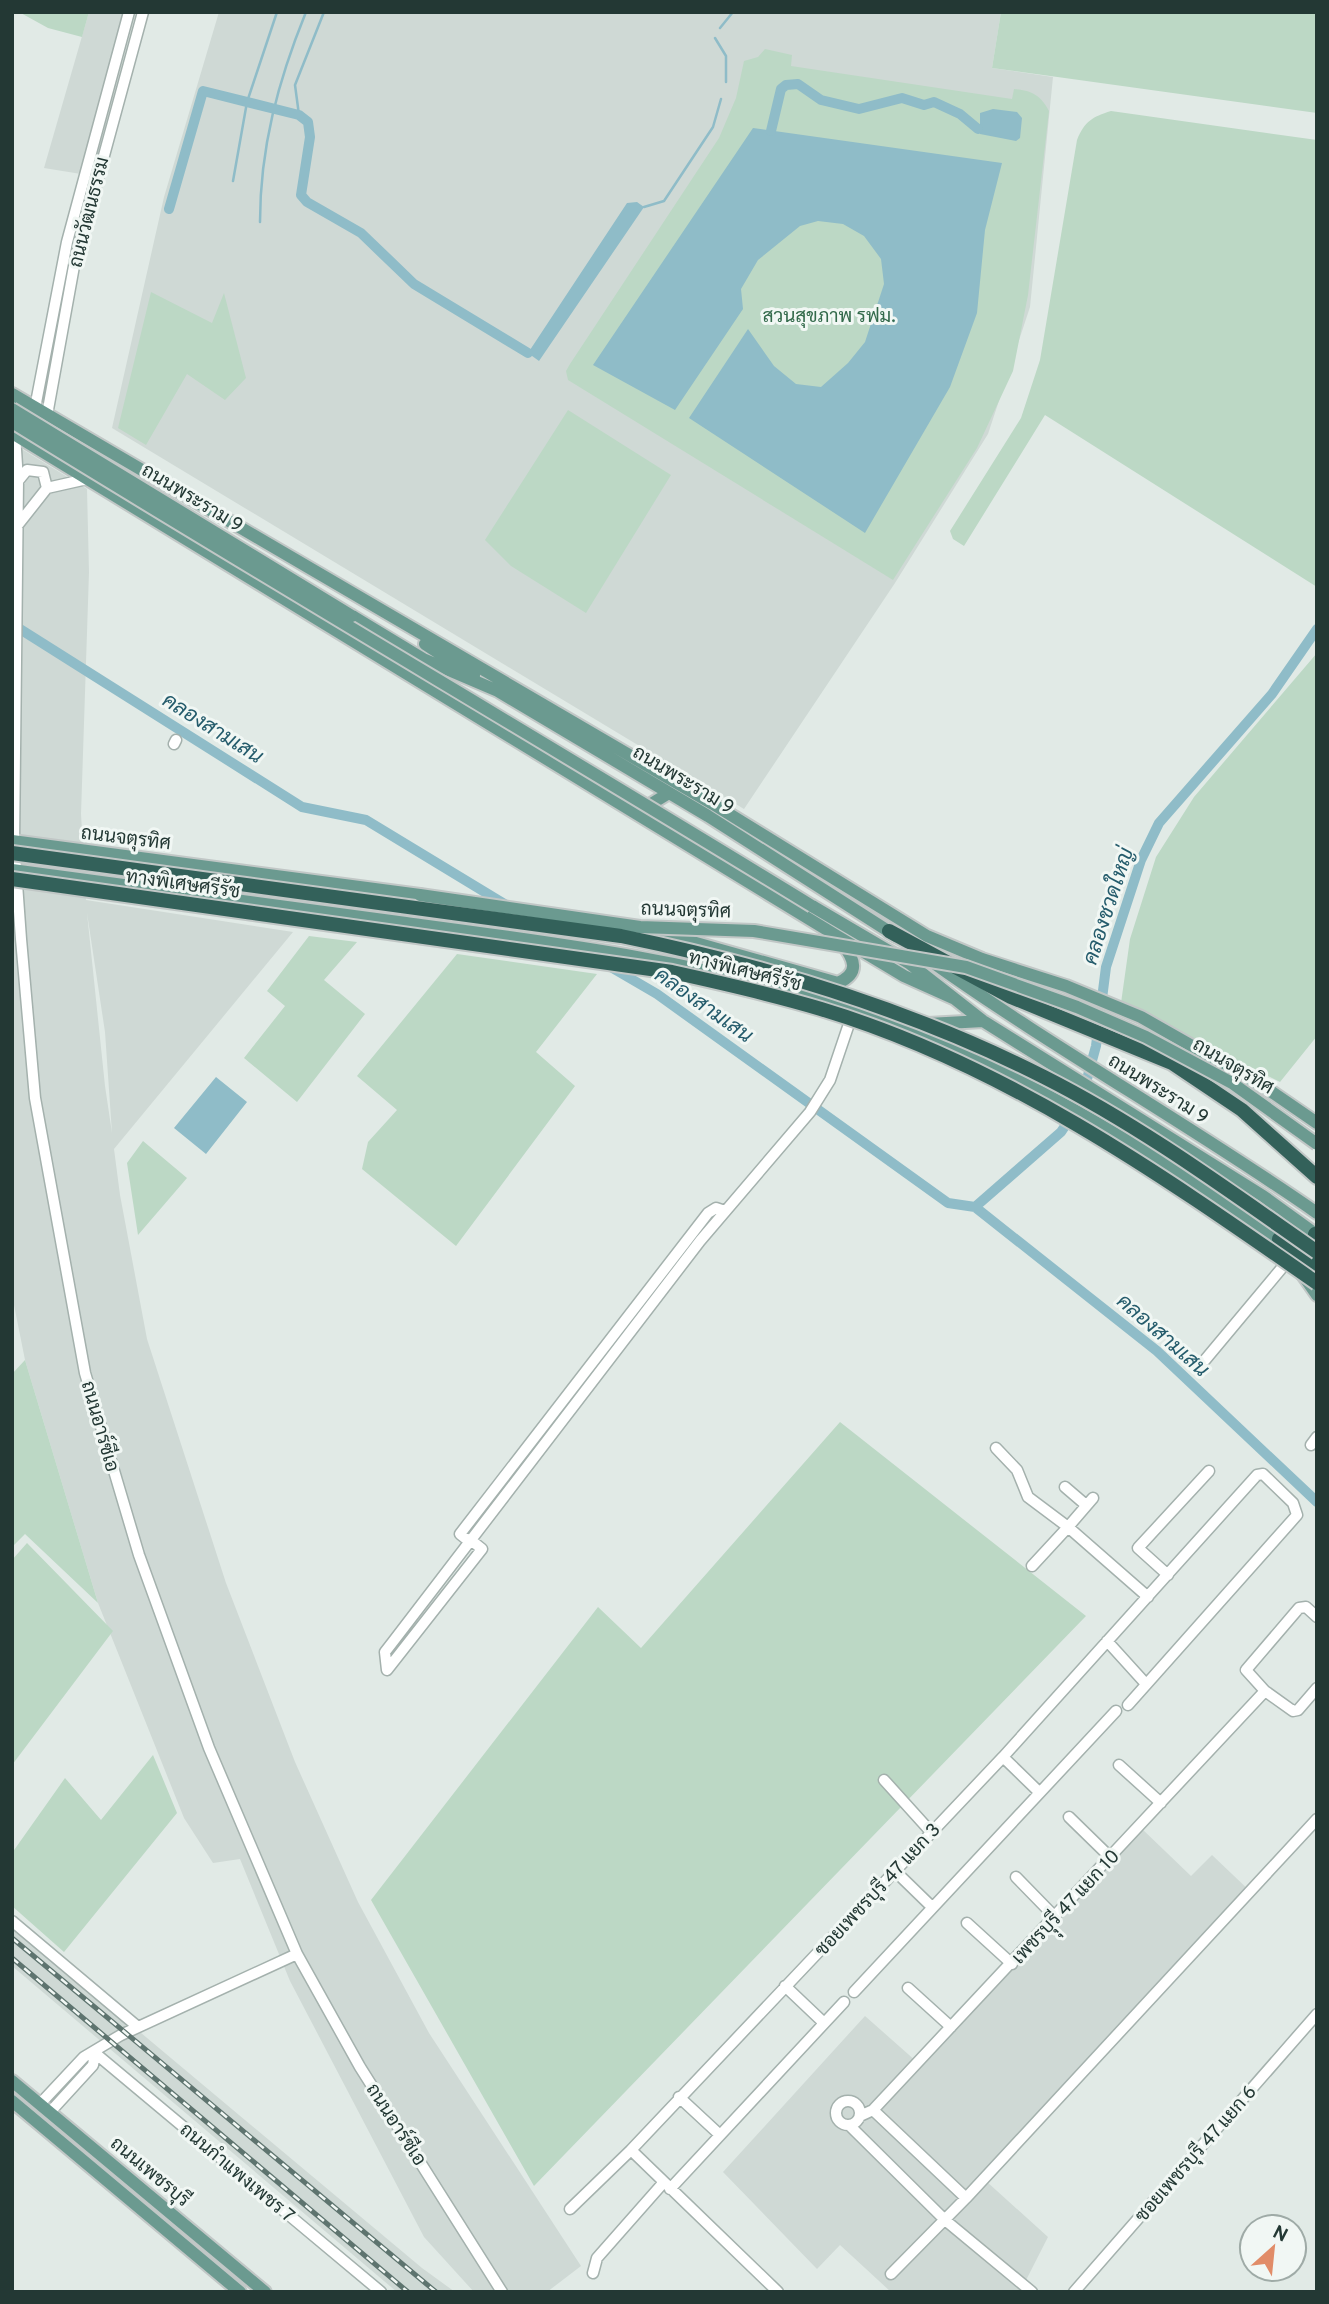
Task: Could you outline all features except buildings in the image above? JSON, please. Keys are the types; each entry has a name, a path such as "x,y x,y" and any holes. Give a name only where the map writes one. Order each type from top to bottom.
{"highway":[{"name":"ทางพิเศษศรีรัช","path":"13,845 621,936 706,953 779,973 916,1020 1045,1078 1191,1163 1317,1252"},
{"name":"ทางพิเศษศรีรัช","path":"14,873 658,970 747,988 824,1009 989,1077 1067,1119 1165,1177 1317,1283"},
{"path":"889,931 1011,997 1172,1063 1206,1083 1314,1174"},
{"path":"1279,1239 1317,1268"}],"main road":[{"name":"ถนนพระราม 9","path":"12,394 770,839 927,936 982,960 1066,986 1141,1017 1266,1088 1317,1123"},
{"path":"35,408 37,448"},
{"name":"ถนนพระราม 9","path":"12,409 423,659 498,691 708,816 889,931 1030,1030 1317,1213"},
{"path":"37,448 47,415"},
{"name":"ถนนพระราม 9","path":"13,430 37,448 837,936 904,976 953,998"},
{"name":"ถนนพระราม 9","path":"13,430 545,742 909,963 983,1021 1263,1196 1316,1235"},
{"path":"313,571 498,691"},
{"path":"630,808 641,807 647,801 648,780"},
{"path":"650,821 651,804 669,793"},
{"path":"708,816 770,839"},
{"name":"ถนนจตุรทิศ","path":"13,845 420,895 640,927 754,931 966,967 1052,998 1146,1037 1232,1083 1317,1144"},
{"path":"14,873 417,925 683,965 853,1010 954,1050 1150,1154 1279,1239 1317,1295"},
{"path":"640,927 838,984 850,992 853,1010"},
{"path":"837,936 853,957 854,969 850,978 838,984"},
{"path":"927,936 1011,997"},
{"path":"894,1025 983,1021"},
{"name":"ถนนเพชรบุรี","path":"12,2081 265,2292"},
{"name":"ถนนเพชรบุรี","path":"12,2101 240,2292"}],"street":[{"name":"ถนนวัฒนธรรม","path":"35,408 67,242 130,12"},
{"name":"ถนนวัฒนธรรม","path":"47,415 74,266 143,12"},
{"name":"ถนนอาร์ซีเอ","path":"13,430 18,481 14,873 35,1098 85,1373 139,1555 204,1735 296,1954 360,2067 502,2292"},
{"path":"18,481 27,470 36,470 43,472 47,488"},
{"path":"17,526 47,488 88,479"},
{"path":"725,1212 716,1208 708,1213 460,1534 471,1542 482,1549 387,1670 385,1652 471,1542 492,1515 587,1385 725,1212 810,1112 835,1067 853,1010"},
{"path":"1205,1360 1291,1257"},
{"path":"666,1265 676,1273"},
{"path":"578,1378 587,1385"},
{"path":"531,1441 541,1449"},
{"path":"996,1448 1017,1470 1028,1497 1068,1527 1148,1597"},
{"path":"1168,1575 1138,1548 1209,1471"},
{"name":"ซอยเพชรบุรี 47 แยก 3","path":"570,2209 631,2150 1003,1757 1257,1475 1263,1474 1293,1503 1297,1515 1146,1684"},
{"path":"1032,1566 1090,1501 1065,1487"},
{"path":"481,1506 492,1515"},
{"path":"1317,1617 1306,1607 1299,1608 1246,1668 1247,1673 1287,1709 1298,1710 1317,1688"},
{"path":"1107,1641 1146,1684 1128,1705"},
{"name":"เพชรบุุรี 47 แยก 10","path":"860,2116 873,2110 1013,1964 1265,1690"},
{"path":"854,1992 1116,1711"},
{"path":"1003,1757 1039,1792"},
{"path":"1119,1765 1161,1803"},
{"path":"884,1780 931,1832"},
{"path":"1069,1817 1111,1858"},
{"path":"891,2274 946,2220 1317,1819"},
{"path":"895,1871 932,1907"},
{"path":"1016,1877 1055,1917"},
{"path":"12,1921 138,2027"},
{"path":"967,1923 1013,1964"},
{"path":"45,2108 84,2057 138,2027 296,1954"},
{"path":"785,1986 824,2023"},
{"path":"908,1988 951,2027"},
{"path":"593,2273 597,2258 720,2136 844,2002"},
{"name":"ซอยเพชรบุรี 47 แยก 6","path":"1074,2292 1317,2014"},
{"name":"ถนนกำแพงเพชร 7","path":"95,2053 381,2292"},
{"path":"679,2097 720,2136"},
{"path":"849,2125 856,2122 860,2116 854,2102 846,2101 839,2105 837,2116 841,2123 849,2125 946,2220 1032,2292"},
{"path":"873,2110 966,2198"},
{"path":"631,2150 778,2292"}],"shaded area":[{"path":"89,12 125,12 81,174 44,168"},
{"path":"219,12 1001,12 992,68 1053,77 1030,307 988,434 895,583 744,809 112,428 164,197"},
{"path":"12,443 87,489 89,572 81,814 86,900 293,932 114,1149 120,1195 147,1339 226,1583 295,1762 358,1902 429,2033 581,2266 547,2292 474,2292 424,2237 290,1981 240,1859 213,1863 184,1818 98,1603 25,1360 12,1295","holes":["87,913 105,1032 112,1133"]},
{"path":"1140,1827 1191,1876 1212,1855 1253,1894 986,2181 1048,2237 1020,2292 891,2292 840,2245 817,2269 723,2172 865,2016 917,2062"},
{"path":"12,1925 422,2268 455,2292 397,2292 12,1966"}],"green space":[{"path":"19,12 89,12 82,37 48,28"},
{"path":"1001,12 1317,12 1317,113 992,68"},
{"name":"สวนสุขภาพ รฟม.","path":"765,49 792,55 791,66 1012,99 1014,89 1026,91 1039,97 1049,111 1028,295 1013,371 977,448 893,580 568,380 566,371 570,364 719,138 736,98 744,61 758,57"},
{"path":"1111,111 1317,140 1317,587 1045,415 964,546 953,539 950,531 1021,418 1040,360 1077,140 1090,121"},
{"path":"151,292 212,323 224,293 246,378 225,400 187,374 146,445 118,428"},
{"path":"568,410 671,475 586,613 511,566 485,540"},
{"path":"1317,653 1317,1036 1280,1082 1121,1003 1130,939 1156,857 1194,797"},
{"path":"309,936 357,942 324,980 365,1014 297,1102 244,1058 285,1006 267,991"},
{"path":"457,954 597,974 536,1052 575,1086 456,1246 362,1169 368,1142 397,1110 357,1076"},
{"path":"143,1141 187,1178 138,1235 127,1163"},
{"path":"25,1360 98,1603 25,1534 12,1547 12,1374"},
{"path":"840,1422 1086,1616 534,2186 371,1900 598,1607 641,1648"},
{"path":"27,1543 113,1631 12,1765 12,1560"},
{"path":"153,1755 177,1813 64,1952 12,1906 12,1853 65,1778 101,1820"}],"water":[{"path":"993,109 1017,112 1022,118 1020,138 1016,141 980,134 980,113"},
{"path":"753,128 1002,163 985,230 977,313 950,387 865,533 689,418 748,329 774,366 796,384 821,387 848,363 865,342 884,284 881,259 864,236 843,224 818,221 800,226 758,260 741,289 743,309 675,410 593,365"},
{"path":"637,202 644,207 539,361 528,353 627,203"},
{"path":"216,1077 247,1102 206,1154 174,1128"}],"waterway":[{"path":"233,181 247,102 277,12"},
{"path":"260,222 263,168 272,115 306,12"},
{"path":"299,115 295,85 324,12"},
{"path":"720,28 733,12"},
{"path":"715,38 726,56 726,82"},
{"path":"771,131 781,89 786,85 798,84 821,100 859,109 902,98 924,105 934,102 960,114 978,129"},
{"path":"169,209 203,91 299,115 308,122 310,137 301,195 307,202 361,233 414,284 528,353"},
{"path":"644,207 664,201 713,127 721,99"},
{"name":"คลองสามเสน","path":"12,624 302,807 366,820 511,908"},
{"name":"คลองชวดใหญ่","path":"1084,1090 1096,1046 1106,967 1141,860 1159,823 1272,694 1317,629"},
{"name":"คลองสามเสน","path":"609,966 657,994 948,1203 975,1207 1157,1351 1317,1502"},
{"name":"คลองชวดใหญ่","path":"975,1207 1061,1132 1073,1114"}],"railway":[{"path":"12,1938 436,2292"},
{"path":"12,1958 408,2292"}]}
